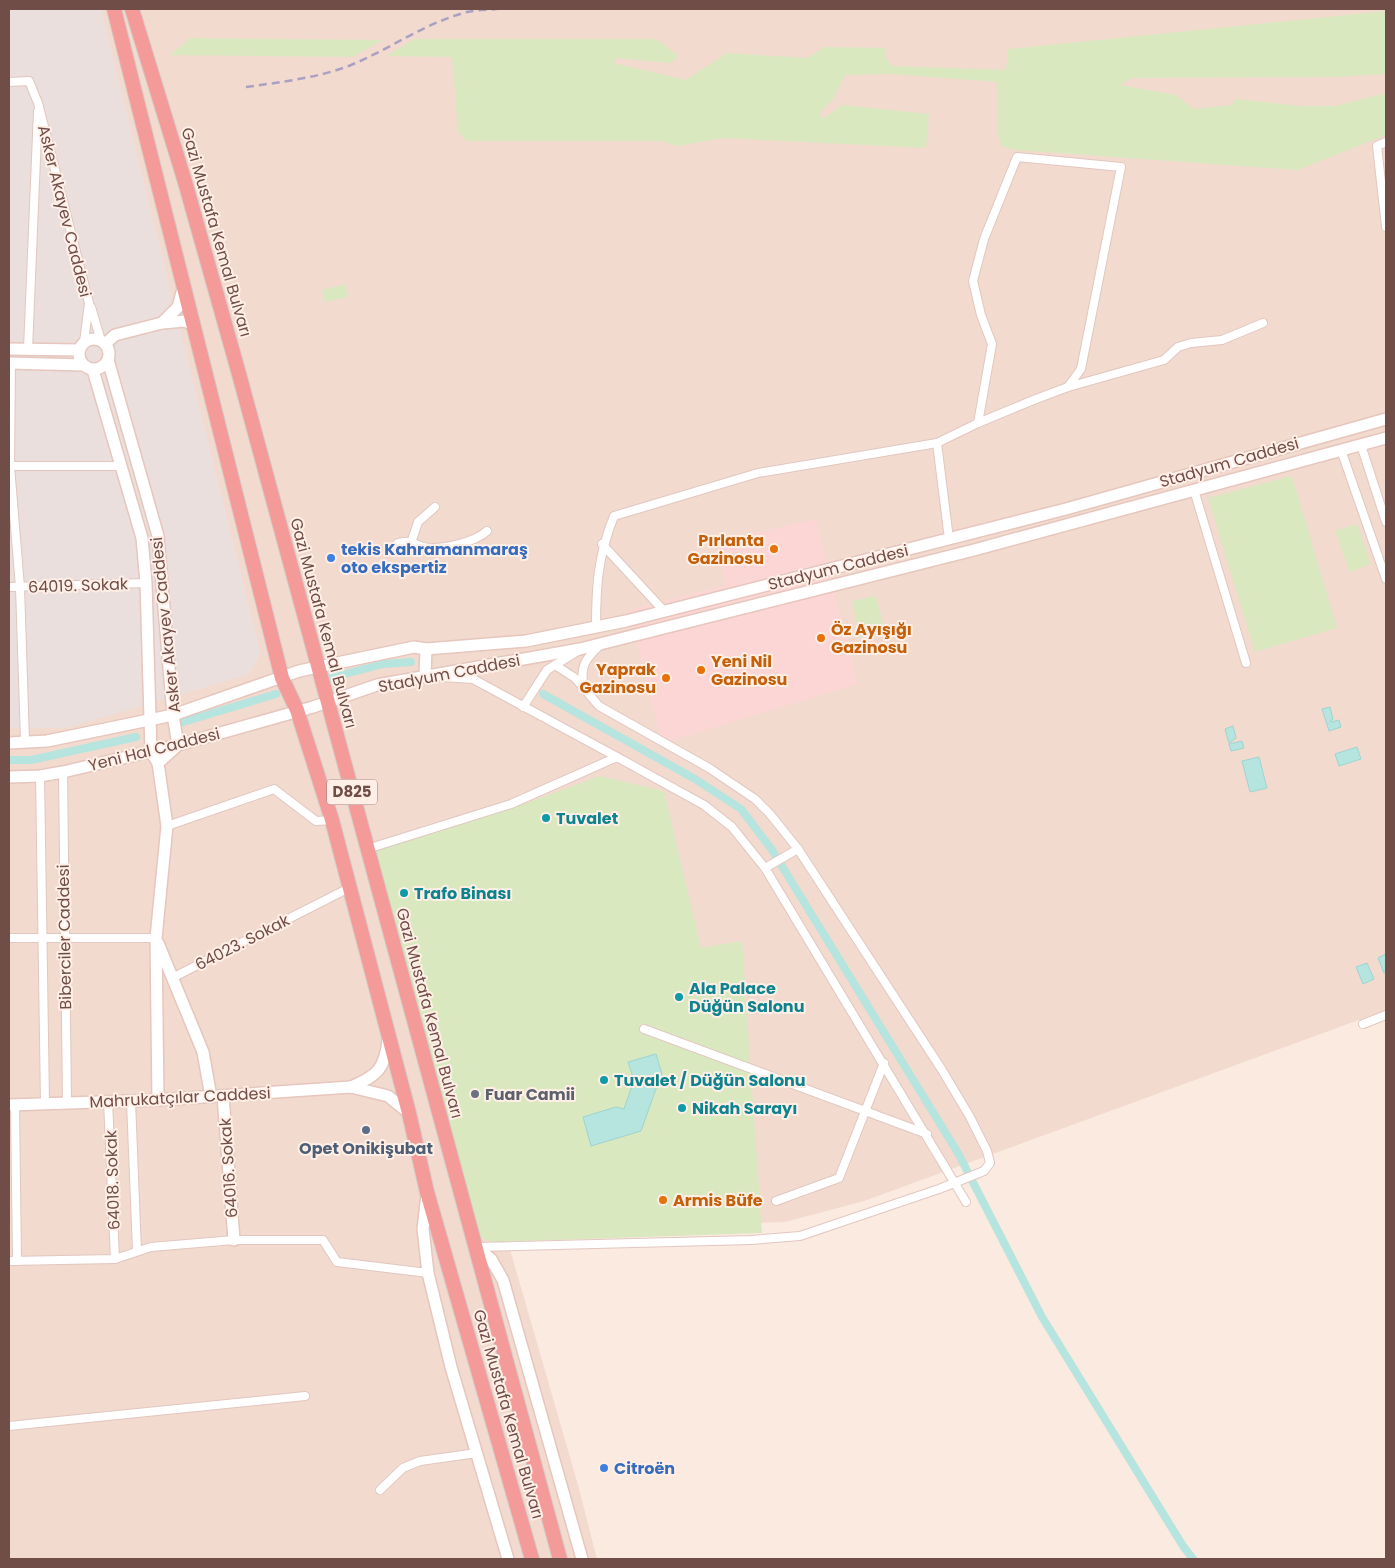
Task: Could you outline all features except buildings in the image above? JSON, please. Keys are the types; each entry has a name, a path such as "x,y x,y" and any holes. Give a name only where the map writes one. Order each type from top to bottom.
{"highway":[{"name":"Gazi Mustafa Kemal Bulvarı","path":"114,9 282,678 298,710 332,820 409,1113 427,1192 532,1559"},
{"name":"Gazi Mustafa Kemal Bulvarı","path":"132,9 239,374 326,702 560,1559"}],"street":[{"name":"Asker Akayev Caddesi","path":"9,82 29,81 38,103 89,302 79,358 88,367 142,538 146,583 151,752"},
{"path":"28,349 38,103"},
{"path":"1386,142 1377,146 1386,228"},
{"path":"978,423 992,344 981,315 973,281 984,239 1017,157 1121,166 1081,369 1068,387"},
{"path":"162,323 178,307 184,285"},
{"path":"89,302 103,342"},
{"path":"9,349 82,346 93,339 103,342 116,335 162,323 185,321 194,326"},
{"path":"596,627 596,585 602,544 614,516 758,472 937,443 978,423 1068,387 1164,360 1178,347 1191,343 1222,340 1263,323"},
{"name":"Asker Akayev Caddesi","path":"103,342 109,351 108,360 158,536 173,715 178,745"},
{"path":"25,742 20,587 9,466 10,363 88,367 104,366 108,360"},
{"name":"Stadyum Caddesi","path":"282,678 299,671 414,647 426,649 526,641 596,627 1066,509 1386,419"},
{"path":"1364,425 1362,436 1386,522"},
{"path":"1328,435 1335,445 1386,579"},
{"name":"Stadyum Caddesi","path":"298,710 377,685 425,675 580,650 974,550 1386,438"},
{"path":"937,443 950,539"},
{"path":"9,466 119,466"},
{"path":"1202,470 1208,474 1209,482 1197,489 1246,663"},
{"path":"412,540 418,522 435,507"},
{"path":"398,543 412,540 424,547 448,546 475,540 487,531"},
{"path":"602,544 664,611"},
{"name":"64019. Sokak","path":"9,586 146,583"},
{"path":"585,691 582,668 586,658 600,644"},
{"path":"426,649 425,675 473,679 704,805 732,827 765,868 927,1134 959,1180 966,1202"},
{"path":"523,707 547,670 580,650"},
{"path":"476,1248 751,1240 800,1236 917,1197 984,1171 990,1163 987,1151 970,1117 798,849 770,814 755,799 709,768 599,706 576,678 555,665"},
{"name":"Yeni Hal Caddesi","path":"9,743 47,741 173,715 282,678"},
{"name":"Yeni Hal Caddesi","path":"9,778 63,772 151,752 298,710"},
{"path":"158,763 178,745"},
{"path":"151,752 158,763 167,826 156,938 158,1100"},
{"path":"367,849 511,804 617,758"},
{"name":"Biberciler Caddesi","path":"63,772 67,1103"},
{"name":"Biberciler Caddesi","path":"40,776 45,1103"},
{"path":"167,826 274,789 316,821 332,820"},
{"path":"765,868 798,849"},
{"name":"64023. Sokak","path":"174,977 349,888"},
{"path":"9,938 156,938"},
{"path":"156,938 174,977"},
{"name":"64016. Sokak","path":"174,977 202,1052 211,1097"},
{"path":"1363,1024 1386,1015"},
{"path":"644,1029 927,1134"},
{"name":"Mahrukatçılar Caddesi","path":"350,1087 370,1079 382,1067 386,1057 389,1036"},
{"path":"776,1201 839,1178 884,1063"},
{"name":"Mahrukatçılar Caddesi","path":"12,1105 158,1100 350,1087 388,1096 409,1113"},
{"name":"64016. Sokak","path":"223,1096 234,1240"},
{"name":"64018. Sokak","path":"108,1101 115,1258"},
{"path":"131,1101 137,1251"},
{"path":"12,1105 13,1261 115,1258 151,1247 234,1240 323,1240 338,1262 428,1272"},
{"name":"Gazi Mustafa Kemal Bulvarı","path":"427,1192 423,1229 428,1272 451,1367 508,1559"},
{"name":"Gazi Mustafa Kemal Bulvarı","path":"476,1248 491,1259 503,1280 582,1559"},
{"path":"9,1426 305,1396"},
{"path":"380,1490 404,1468 420,1461 477,1453"}],"shaded area":[{"path":"9,9 1386,9 1386,1010 864,1201 785,1222 505,1232 578,1485 597,1559 9,1559"},
{"path":"9,9 101,9 261,653 250,674 67,728 9,728"},
{"path":"816,519 858,684 670,741 660,737 629,610 726,585 716,542"}],"green space":[{"path":"1386,11 1386,74 1335,77 1132,78 1120,85 1176,95 1194,109 1232,105 1236,99 1301,106 1336,106 1386,93 1386,135 1298,170 1015,150 1001,146 998,135 997,82 891,74 845,75 834,98 820,113 823,119 842,105 929,114 926,148 724,138 677,146 662,141 467,141 458,132 452,57 386,56 414,39 656,39 679,56 671,63 616,58 614,63 686,80 727,53 808,58 824,47 886,48 886,59 893,66 1006,70 1008,49"},
{"path":"190,38 383,40 352,57 170,55"},
{"path":"345,284 348,297 325,302 322,290"},
{"path":"1292,476 1337,628 1255,652 1208,498"},
{"path":"1357,524 1371,564 1350,572 1335,531"},
{"path":"876,596 885,632 860,638 852,601"},
{"path":"600,776 664,791 701,948 742,941 762,1233 494,1242 476,1237 367,849 513,808"}],"water":[{"path":"1330,707 1333,719 1331,722 1339,720 1341,727 1329,731 1322,709"},
{"path":"1233,726 1236,738 1229,743 1225,729"},
{"path":"1242,741 1244,748 1231,751 1229,744"},
{"path":"1357,747 1361,759 1339,766 1335,754"},
{"path":"1259,757 1267,788 1250,792 1242,761"},
{"path":"1386,954 1386,972 1384,973 1378,958"},
{"path":"1367,963 1374,979 1363,984 1356,967"},
{"path":"656,1054 664,1081 658,1083 641,1131 591,1146 583,1117 616,1107 624,1109 634,1080 628,1062"}],"waterway":[{"path":"330,678 383,664 411,662"},
{"path":"180,723 276,694"},
{"path":"543,694 695,779 741,809 772,850 958,1153 1042,1317 1183,1546 1193,1559"},
{"path":"9,760 31,760 136,737"}],"railway":[{"path":"246,87 326,73 365,59 422,29 452,17 470,11 497,9"}],"place":[{"name":"Pırlanta Gazinosu","path":"774,549"},
{"name":"tekis Kahramanmaraş oto ekspertiz","path":"331,558"},
{"name":"Öz Ayışığı Gazinosu","path":"821,638"},
{"name":"Yeni Nil Gazinosu","path":"701,670"},
{"name":"Yaprak Gazinosu","path":"666,678"},
{"name":"Tuvalet","path":"546,818"},
{"name":"Trafo Binası","path":"404,893"},
{"name":"Ala Palace Düğün Salonu","path":"679,997"},
{"name":"Tuvalet / Düğün Salonu","path":"604,1080"},
{"name":"Fuar Camii","path":"475,1094"},
{"name":"Nikah Sarayı","path":"682,1108"},
{"name":"Opet Onikişubat","path":"366,1130"},
{"name":"Armis Büfe","path":"663,1200"},
{"name":"Citroën","path":"604,1468"}]}
